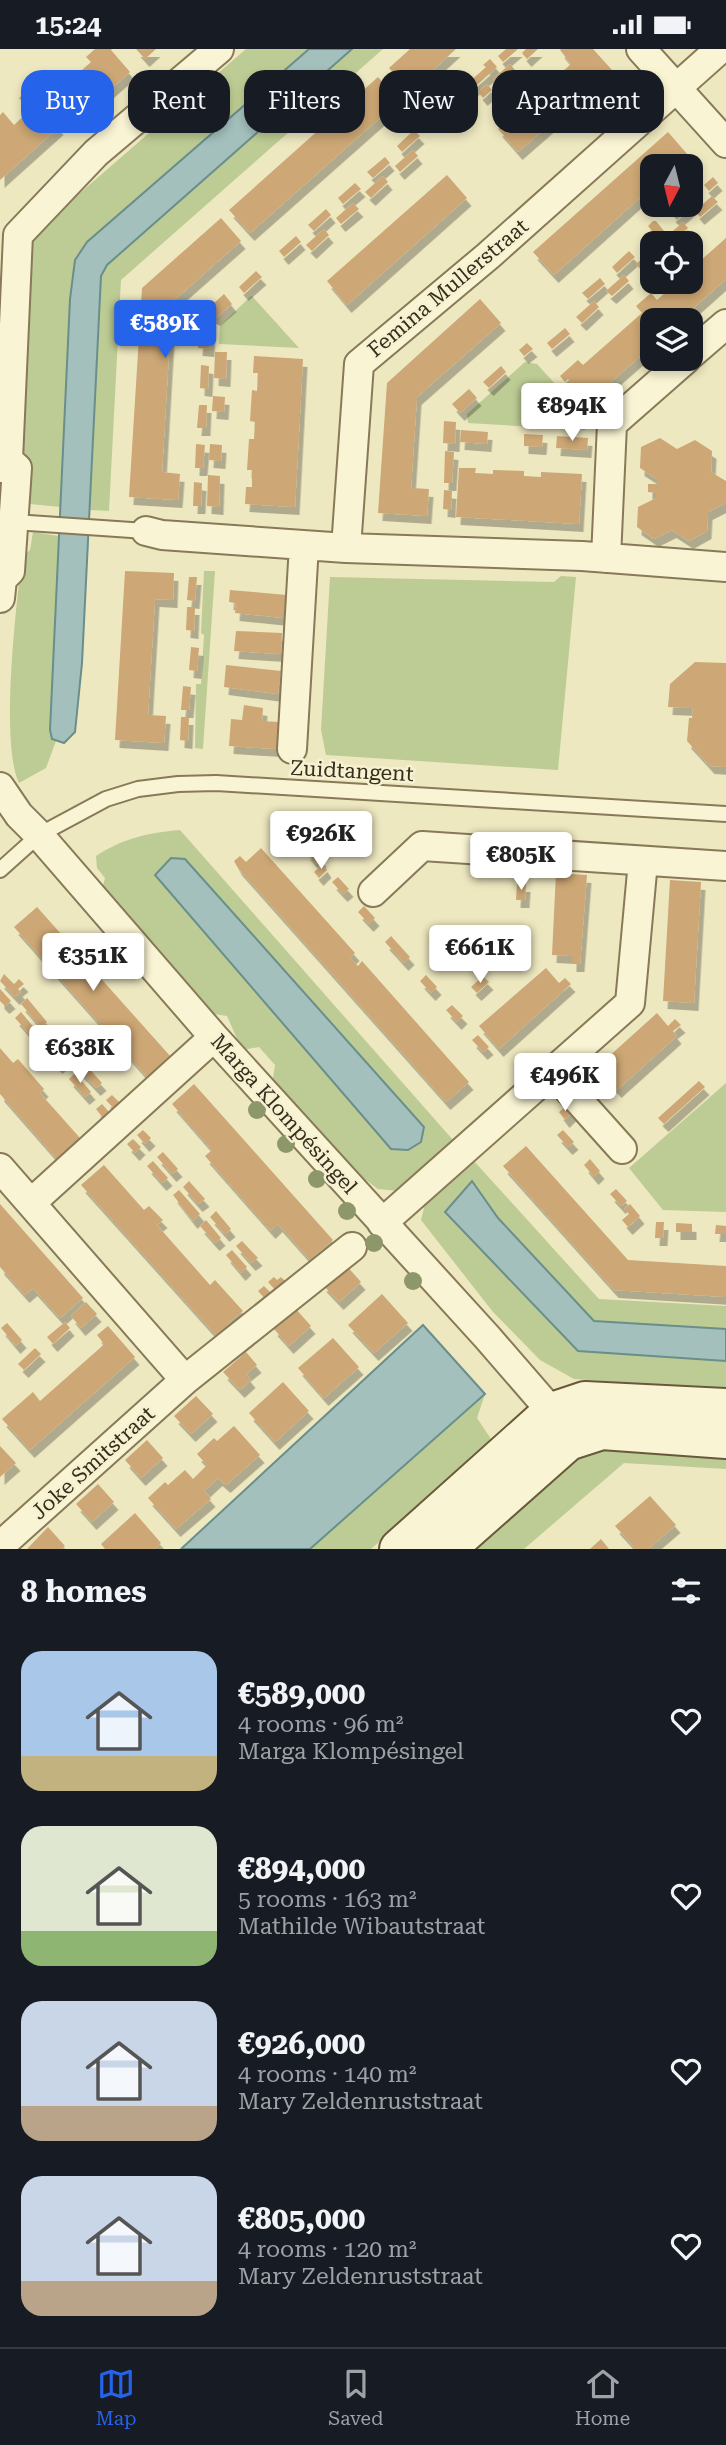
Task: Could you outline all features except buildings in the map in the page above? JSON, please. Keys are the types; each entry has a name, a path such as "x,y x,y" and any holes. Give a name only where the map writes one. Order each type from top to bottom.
{"street":[{"path":"1,585 10,571 7,521 17,468 4,464 18,235 96,153 219,49"},
{"path":"641,49 726,143"},
{"name":"Femina Mullerstraat","path":"346,548 359,364 488,256 720,49"},
{"path":"703,344 726,324"},
{"path":"606,558 611,424 672,371"},
{"path":"146,531 162,535 346,548 606,558 726,567"},
{"path":"292,749 304,545"},
{"name":"Marga Klompésingel","path":"0,787 19,815 560,1426"},
{"path":"373,892 422,846 726,866"},
{"path":"382,1223 630,1003 643,861"},
{"path":"31,1203 214,1037"},
{"path":"553,1072 622,1149"},
{"path":"0,1168 185,1380"},
{"name":"Joke Smitstraat","path":"0,1546 185,1380 352,1247"},
{"path":"446,1549 585,1401 726,1408"},
{"path":"399,1549 560,1426 726,1439"}],"lane":[{"path":"7,521 146,531"},
{"name":"Zuidtangent","path":"0,870 39,835 106,799 138,789 178,784 216,783 726,814"}],"green space":[{"path":"246,49 309,49 285,70 244,70 244,106 230,118 230,70 222,70"},
{"path":"352,49 383,49 359,70 328,70"},
{"path":"149,133 212,133 87,242 75,260 70,299 60,507 20,503 30,244 58,212"},
{"path":"257,133 288,133 121,280 109,511 90,510 101,276 107,265"},
{"path":"251,296 299,348 219,344 220,326"},
{"path":"525,362 537,364 588,420 585,430 468,423 467,414"},
{"path":"33,532 59,536 50,730 52,739 56,741 46,768 19,783 13,764 11,738 11,674 22,557 30,550"},
{"path":"204,571 215,571 203,749 195,748 196,684 201,684 204,635 201,633"},
{"path":"561,576 576,577 558,770 326,755 321,730 330,577 554,582"},
{"path":"180,830 453,1140 399,1191 378,1189 343,1163 272,1084 275,1065 259,1047 242,1050 227,1016 207,1013 100,897 105,878 97,868 96,856 126,841","holes":["165,863 391,1148 155,875"]},
{"path":"726,1083 726,1212 663,1210 629,1168"},
{"path":"473,1160 599,1299 726,1306 726,1329 594,1321 498,1218 472,1181 445,1212 578,1350 726,1361 726,1390 574,1379 540,1360 493,1312 421,1220 425,1204"},
{"path":"485,1394 477,1418 493,1442 371,1549 310,1549"},
{"path":"603,1444 726,1448 726,1469 624,1463 524,1549 466,1549 570,1456"}],"water":[{"path":"309,49 352,49 328,70 285,70"},
{"path":"244,106 244,133 257,133 107,265 101,276 82,663 75,732 64,743 52,739 50,730 70,299 75,260 87,242 212,133 230,133 230,118"},
{"path":"171,858 185,859 424,1127 421,1142 408,1150 391,1149 155,875"},
{"path":"472,1181 498,1218 594,1321 726,1329 726,1361 578,1351 445,1212"},
{"path":"423,1325 485,1394 310,1549 181,1549"}]}
